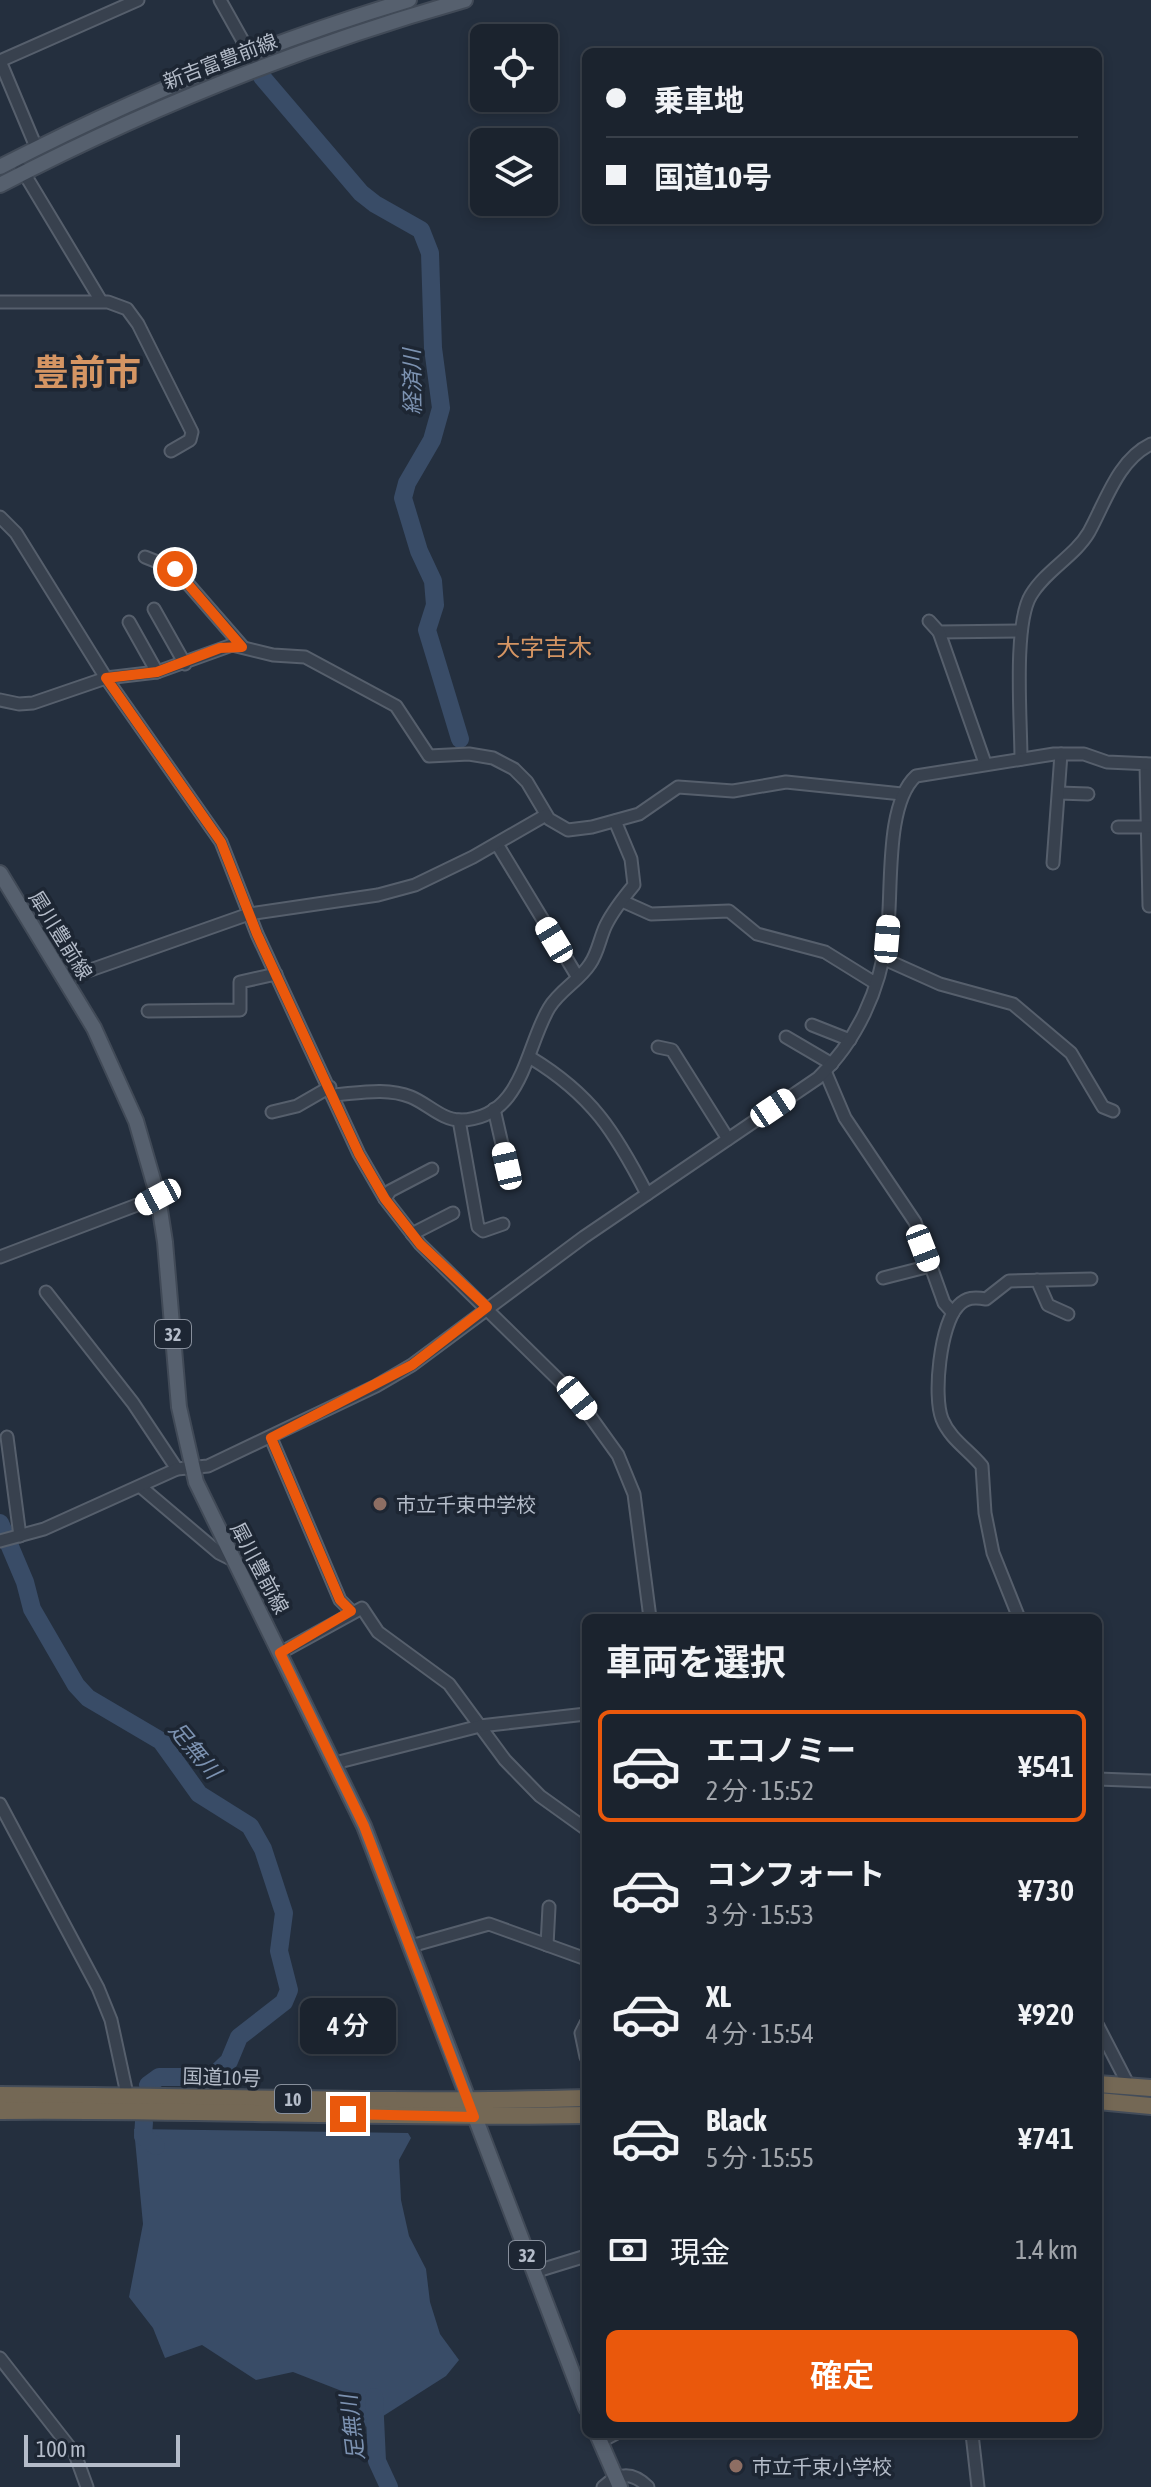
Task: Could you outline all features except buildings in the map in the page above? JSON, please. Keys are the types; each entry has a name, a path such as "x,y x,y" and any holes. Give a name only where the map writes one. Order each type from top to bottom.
{"highway":[{"path":"1102,2084 1151,2088"},
{"name":"国道10号","path":"0,2095 127,2094 582,2115"},
{"name":"国道10号","path":"0,2111 471,2109 582,2098"},
{"path":"1102,2101 1151,2106"}],"main road":[{"name":"新吉富豊前線","path":"0,185 36,147 409,0"},
{"name":"新吉富豊前線","path":"0,167 20,165 134,118 253,60 465,0"},
{"name":"犀川豊前線","path":"0,873 94,1028 122,1087 153,1171 158,1197 165,1242 179,1407 193,1469 233,1560 364,1826 582,2398"},
{"path":"599,2438 617,2482"}],"street":[{"path":"36,147 0,61 138,0"},
{"path":"220,0 253,60"},
{"path":"20,165 101,301"},
{"path":"0,302 101,301 119,304 134,316 189,424 192,438 171,451"},
{"path":"1021,759 1021,631 1028,598 1041,580 1086,536 1134,453 1151,444"},
{"path":"0,517 16,533 106,678 221,842 276,974 359,1154 385,1199 412,1234 577,1398 626,1469 644,1553 650,1614"},
{"path":"145,557 175,569 242,647"},
{"path":"154,609 185,664"},
{"path":"929,621 939,632 985,763"},
{"path":"129,622 157,672"},
{"path":"939,632 1021,631"},
{"path":"0,700 33,703 106,678 157,672 185,664 220,648 242,647 273,655 305,657 396,706 429,756 469,754 493,758 514,769 546,815 568,830 639,814 678,787 733,791 786,782 902,794"},
{"path":"1053,863 1061,754"},
{"path":"0,1541 20,1536 141,1487 177,1469 208,1466 271,1438 412,1365 487,1307 829,1068 850,1040 875,983 887,939 897,810 902,794 916,776 985,763 1061,754 1084,754 1107,762 1149,764 1150,906 1134,906"},
{"path":"1059,793 1088,794"},
{"path":"65,979 249,914 378,895 415,885 497,844 546,815"},
{"path":"272,1112 297,1106 331,1091 379,1091 407,1095 443,1116 459,1120 494,1109 512,1093 531,1058 547,1012 561,990 590,966 607,923 634,885 634,874 615,821"},
{"path":"1118,827 1148,827"},
{"path":"497,844 577,976"},
{"path":"622,901 651,914 729,911 757,934 825,952 875,983"},
{"path":"882,958 940,984 1013,1004 1071,1053 1103,1107 1113,1111"},
{"path":"148,1011 240,1010 240,982 276,974"},
{"path":"812,1025 850,1040"},
{"path":"786,1037 829,1068 845,1118 915,1222 944,1303 953,1313"},
{"path":"658,1047 672,1050 728,1139"},
{"path":"531,1058 591,1103 618,1138 647,1194"},
{"path":"494,1109 507,1166"},
{"path":"459,1120 478,1227 483,1231 503,1224"},
{"path":"385,1199 390,1191 432,1169"},
{"path":"0,1257 158,1197"},
{"path":"412,1234 453,1213"},
{"path":"883,1278 930,1266"},
{"path":"1017,1614 993,1553 985,1513 982,1466 953,1438 943,1420 937,1399 937,1380 953,1313 964,1301 973,1297 986,1299 1009,1281 1091,1279"},
{"path":"1037,1280 1048,1305 1068,1314"},
{"path":"46,1292 133,1403 177,1469"},
{"path":"7,1437 20,1536"},
{"path":"271,1438 340,1600 351,1611"},
{"path":"141,1487 219,1553 233,1560"},
{"path":"280,1653 351,1611 362,1608 378,1632 449,1684 505,1760 540,1796 582,1826"},
{"path":"335,1763 480,1726 582,1714"},
{"path":"1102,1779 1151,1781"},
{"path":"0,1804 98,1988 111,2020 127,2094"},
{"path":"547,1945 549,1907"},
{"path":"411,1946 489,1924 582,1958"},
{"path":"1102,2034 1129,2086"},
{"path":"534,2272 582,2257"},
{"path":"0,2358 75,2454 87,2487"},
{"path":"968,2438 978,2487"},
{"path":"603,2487 636,2477 648,2487"}],"water":[{"path":"134,2129 408,2133 411,2138 399,2160 401,2200 409,2236 426,2269 430,2302 440,2334 459,2360 446,2376 366,2427 352,2395 293,2372 256,2380 202,2345 165,2358 153,2328 129,2297 143,2224"}],"waterway":[{"name":"経済川","path":"262,77 361,193 421,230 430,253 433,348 441,408 432,440 407,483 403,498 419,551 433,581 435,605 427,630 460,739"},
{"name":"足無川","path":"0,1523 25,1582 32,1609 76,1685 88,1698 161,1741 199,1794 250,1826 263,1849 284,1913 279,1951 289,1990 284,2002 239,2037 229,2061 212,2077 159,2077 148,2085"},
{"name":"足無川","path":"144,2122 143,2136 156,2146"},
{"name":"足無川","path":"374,2397 377,2461 389,2487"}],"place":[{"name":"市立千束中学校","path":"380,1504"},
{"name":"市立千束小学校","path":"736,2466"}],"district":[{"name":"豊前市","path":"87,372"},
{"name":"大字吉木","path":"544,647"}],"route":[{"path":"175,569 242,647 232,645 220,648 180,666 157,672 106,678 221,842 257,934 359,1154 385,1199 420,1244 487,1307 412,1365 271,1438 340,1600 351,1611 280,1653 364,1826 474,2117 348,2114"}]}
